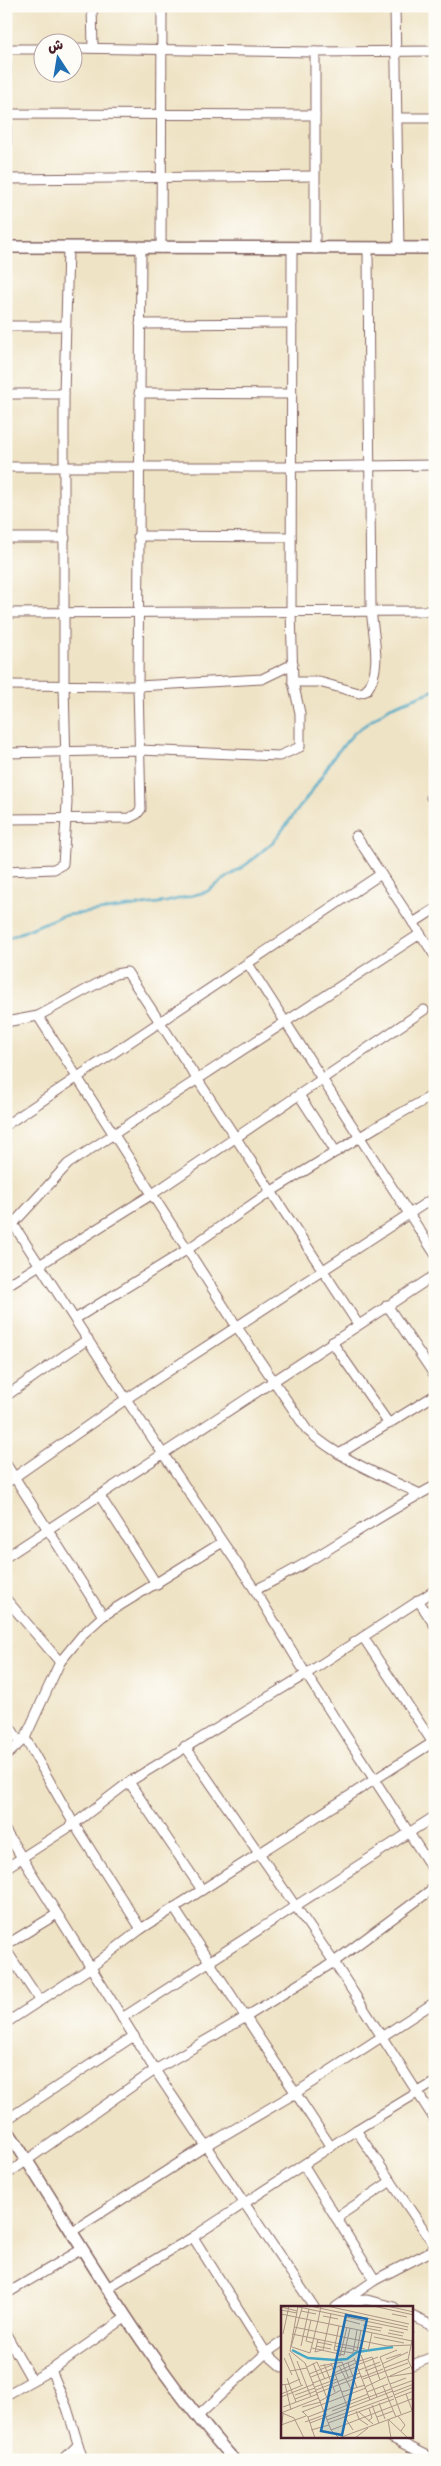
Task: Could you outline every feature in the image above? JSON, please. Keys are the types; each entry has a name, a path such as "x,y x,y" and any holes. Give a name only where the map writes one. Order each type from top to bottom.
{"street":[{"path":"92,6 93,48"},
{"path":"161,248 162,6"},
{"path":"395,6 399,249"},
{"path":"82,48 315,52 435,51"},
{"path":"6,49 32,49"},
{"path":"315,52 315,249"},
{"path":"6,64 8,114 7,247 141,249 435,248"},
{"path":"8,114 315,115"},
{"path":"398,118 435,118"},
{"path":"8,179 161,179 241,175 314,176"},
{"path":"6,871 60,868 63,864 67,803 64,686 64,326 68,248"},
{"path":"6,819 129,818 137,814 141,809 138,686 138,536 141,249"},
{"path":"6,752 140,750 279,756 293,752 300,747 300,714 294,682 291,611 292,249"},
{"path":"294,682 319,682 358,693 366,691 374,678 376,657 372,612 369,466 368,249"},
{"path":"140,324 292,323"},
{"path":"6,326 64,326"},
{"path":"139,393 292,394"},
{"path":"6,394 64,394"},
{"path":"6,467 435,465"},
{"path":"138,536 291,537"},
{"path":"6,538 65,538"},
{"path":"6,613 435,611"},
{"path":"6,685 138,686 262,679 293,664"},
{"path":"356,836 435,956"},
{"path":"6,1125 381,874"},
{"path":"413,923 435,909"},
{"path":"13,1224 68,1164 287,1023 420,934"},
{"path":"248,964 435,1254"},
{"path":"6,1022 38,1016 122,971 127,972 158,1023 358,1324"},
{"path":"6,1286 154,1194 424,1010"},
{"path":"38,1016 154,1194 237,1327 306,1430 339,1454 420,1494"},
{"path":"76,1319 188,1249 270,1192 360,1136 435,1094"},
{"path":"299,1096 336,1152"},
{"path":"6,1483 126,1399 435,1197"},
{"path":"6,1213 221,1543 255,1590 374,1781 435,1873"},
{"path":"6,1557 435,1274"},
{"path":"387,1305 435,1376"},
{"path":"6,1396 88,1339"},
{"path":"332,1342 390,1424"},
{"path":"339,1454 435,1395"},
{"path":"6,1464 50,1529 103,1616"},
{"path":"255,1590 295,1571 435,1486"},
{"path":"100,1496 157,1585"},
{"path":"6,1756 22,1740 60,1662 83,1634 103,1616 157,1585 221,1543"},
{"path":"6,1868 74,1824 129,1782 185,1746 306,1674 435,1590"},
{"path":"6,1599 60,1662"},
{"path":"418,1600 435,1626"},
{"path":"6,2023 90,1968 141,1929 434,1742 363,1637"},
{"path":"6,1721 22,1740 141,1929"},
{"path":"185,1746 334,1962 380,2037 435,2120"},
{"path":"129,1782 202,1890"},
{"path":"122,2018 296,1908 408,1832 435,1816"},
{"path":"6,1832 154,2070 204,2147 313,2306"},
{"path":"6,2175 154,2070 246,2017 334,1962 435,1887"},
{"path":"174,1908 294,2094 331,2147"},
{"path":"6,1945 57,1914"},
{"path":"6,1950 40,2001"},
{"path":"71,2232 204,2147 294,2094 435,2002"},
{"path":"6,2120 134,2036"},
{"path":"107,2288 193,2237 304,2166 356,2130 435,2082"},
{"path":"6,2128 125,2318 198,2417 234,2460"},
{"path":"338,2306 375,2280 435,2248 356,2130"},
{"path":"304,2166 375,2280"},
{"path":"336,2218 391,2181"},
{"path":"193,2237 266,2353 281,2366"},
{"path":"6,2294 82,2249"},
{"path":"345,2301 367,2300 390,2306"},
{"path":"414,2317 435,2327"},
{"path":"6,2395 51,2370 125,2318"},
{"path":"6,2334 32,2380"},
{"path":"198,2417 266,2353 281,2343"},
{"path":"414,2364 435,2356"},
{"path":"51,2370 67,2408 83,2460"},
{"path":"392,2438 434,2459"},
{"path":"63,2460 78,2445"}],"waterway":[{"path":"6,939 61,916 166,902 206,892 247,864 274,841 312,791 335,755 354,733 390,707 435,690"}]}
